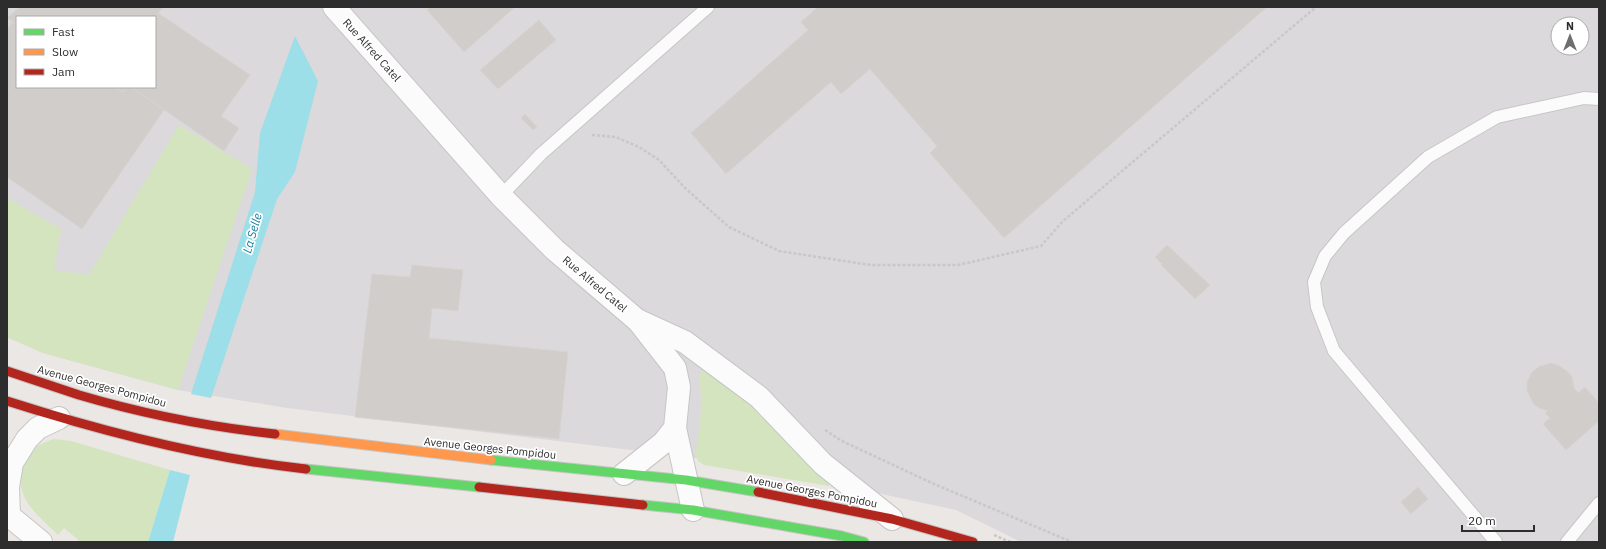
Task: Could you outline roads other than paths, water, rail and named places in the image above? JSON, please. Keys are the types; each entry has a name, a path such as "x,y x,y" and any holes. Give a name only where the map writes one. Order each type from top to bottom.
{"main road":[{"name":"Avenue Georges Pompidou","path":"7,371 80,395 141,411 246,431 463,458 686,480 771,494 892,519 973,542"},
{"path":"7,401 59,418 145,440 260,464 693,510 842,536 864,542"}],"street":[{"name":"Rue Alfred Catel","path":"334,7 501,196 556,250 636,320 685,342 759,397 823,464 892,519"},
{"path":"636,320 675,368 679,388 676,428 693,510"},
{"path":"41,542 8,513 8,487 12,463 27,439 38,428 59,418"},
{"path":"624,474 663,443 676,428"}],"lane":[{"path":"501,196 541,154 565,132 708,7"},
{"path":"1496,542 1334,351 1317,308 1314,282 1325,256 1344,233 1428,157 1497,117 1584,98 1599,99"},
{"path":"1567,542 1599,503"}],"water":[{"name":"La Selle","path":"295,36 318,81 295,172 277,199 211,398 191,394 255,192 260,133"},
{"path":"170,470 190,475 173,542 148,542"}]}
